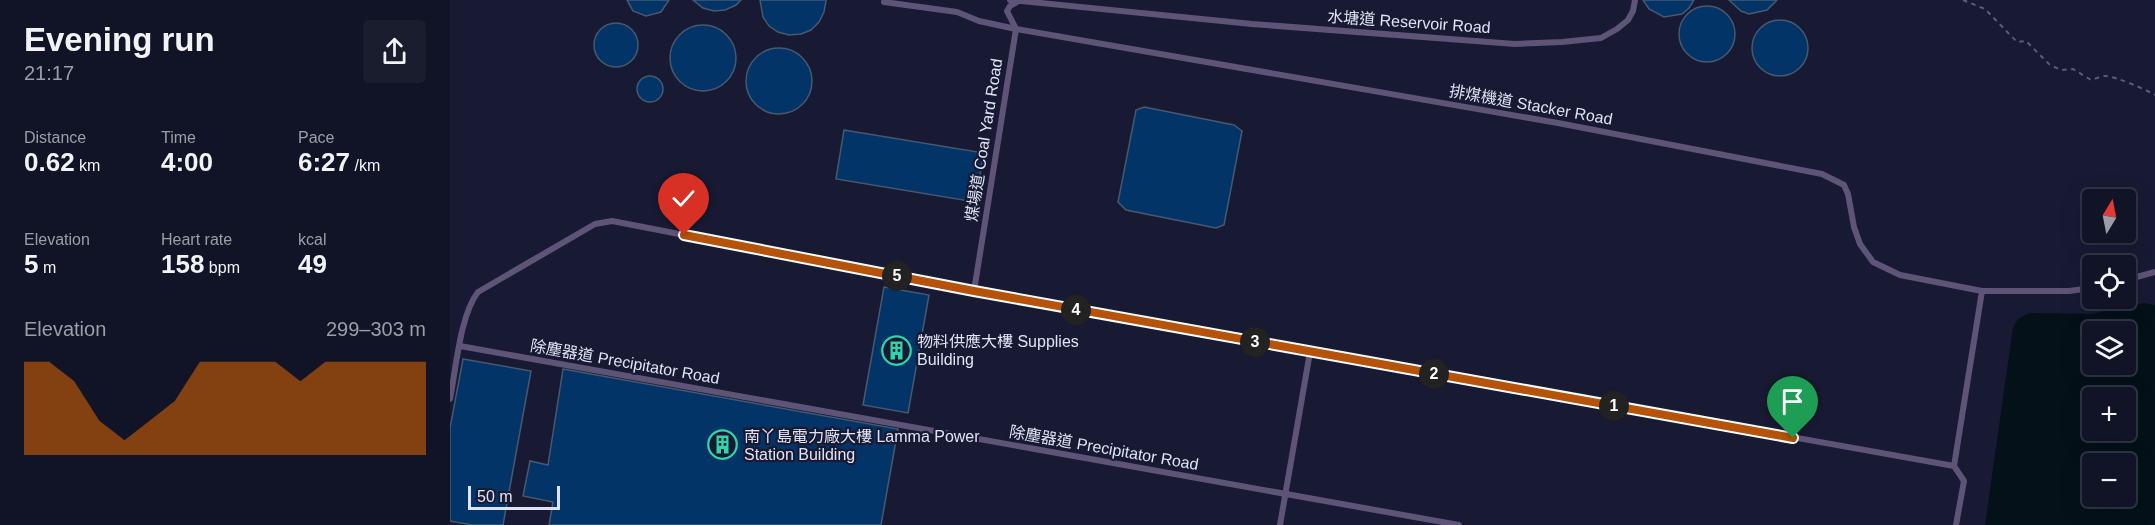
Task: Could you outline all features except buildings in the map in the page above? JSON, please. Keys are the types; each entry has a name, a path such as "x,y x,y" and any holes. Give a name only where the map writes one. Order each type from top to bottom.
{"lane":[{"name":"水塘道 Reservoir Road","path":"1010,0 1252,24 1515,44 1601,38 1628,20 1635,0"},
{"name":"排煤機道 Stacker Road","path":"884,2 957,12 979,21 1016,29 1523,117 1822,174 1844,185 1860,244 1873,262 1900,275 1982,291 2082,289"},
{"name":"煤場道 Coal Yard Road","path":"974,291 1016,29 1007,11 1010,6 1018,2"},
{"path":"450,399 452,373 470,302 478,292 602,222 612,221 974,291 1954,466"},
{"path":"2136,277 2155,272"},
{"path":"1956,525 1964,481 1954,466 1982,291"},
{"name":"除塵器道 Precipitator Road","path":"460,346 1459,525"},
{"path":"1280,525 1310,352"}],"path":[{"path":"1962,0 1985,9 2017,42 2026,41 2050,65 2061,70 2073,69 2091,80 2105,76 2120,80 2155,95"}],"shaded area":[{"path":"2144,303 2155,305 2155,525 1985,525 2013,328 2018,319 2029,313 2091,314 2115,309 2136,309 2136,305"}],"place":[{"name":"物料供應大樓 Supplies Building","path":"896,350"},
{"name":"南丫島電力廠大樓 Lamma Power Station Building","path":"723,445"}],"route":[{"path":"684,235 974,291 1793,438"}]}
